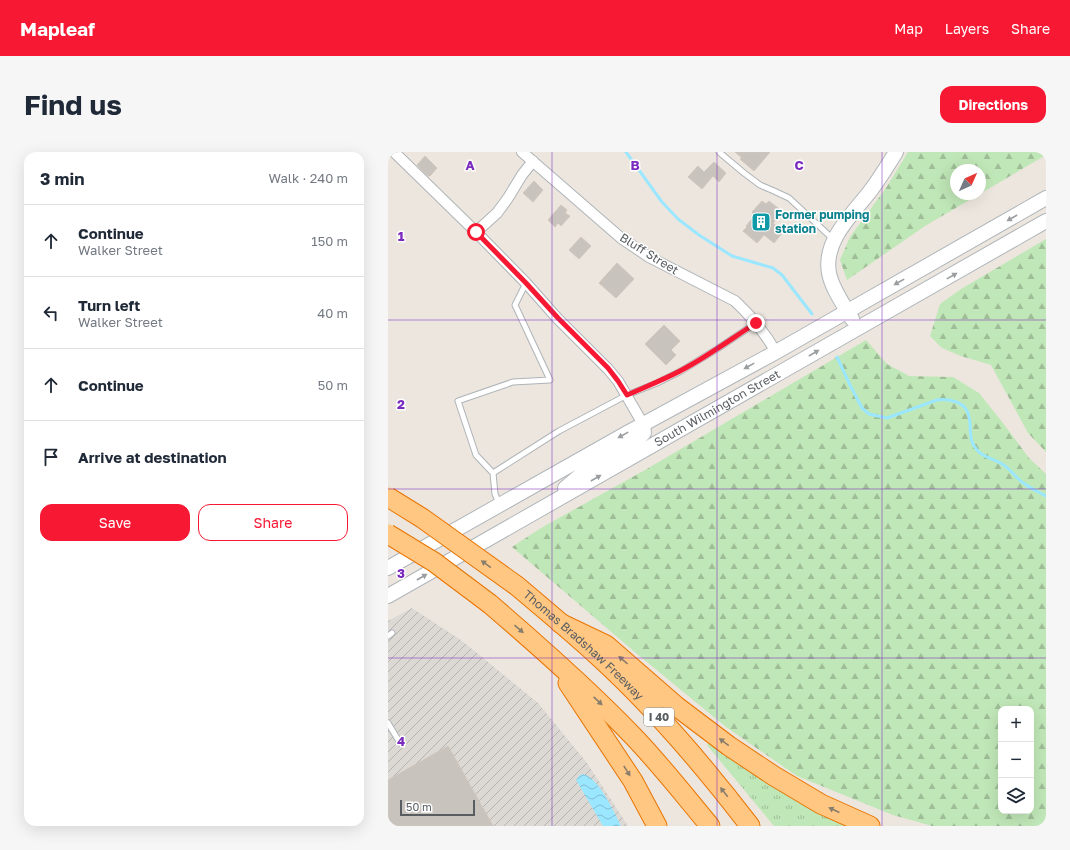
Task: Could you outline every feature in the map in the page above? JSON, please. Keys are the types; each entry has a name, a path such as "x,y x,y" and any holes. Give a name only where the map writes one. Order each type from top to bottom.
{"highway":[{"name":"Thomas Bradshaw Freeway","path":"388,497 422,518 517,586 598,656 665,724 721,789 750,826"},
{"name":"I 40","path":"388,534 434,562 490,604 549,655 634,737 710,826"},
{"path":"560,622 606,645 676,706 729,746 774,776 821,804 870,826"},
{"path":"549,655 630,775 657,826"}],"main road":[{"path":"858,328 833,284 829,274 829,254 834,240 872,189 896,152"},
{"name":"South Wilmington Street","path":"388,568 643,424 776,352 1046,198"},
{"name":"South Wilmington Street","path":"388,596 1046,221"},
{"path":"535,512 585,471 639,438 644,433 643,424"}],"street":[{"path":"394,152 476,232 608,368 627,395 643,424"},
{"name":"Bluff Street","path":"522,152 621,238 649,257 735,302 747,312 769,340 776,352"},
{"path":"476,232 497,213 508,198 519,178 533,161"}],"lane":[{"path":"719,152 744,174 760,185 789,198 834,240"},
{"path":"500,505 495,494 493,473 476,455 458,401 513,382 550,380 515,305 526,283"},
{"path":"493,473 559,431 627,395 657,383 687,367 756,323"},
{"path":"388,724 400,743"}],"shaded area":[{"path":"412,608 461,640 538,703 587,763 628,826 388,826 388,621"}],"green space":[{"path":"908,152 1046,152 1046,155 986,190 986,164 950,164 950,200 970,200 925,226 847,280 840,260 850,237 886,188"},
{"path":"1046,239 1046,452 1028,433 991,365 961,356 942,348 930,336 940,304 961,289"},
{"path":"866,340 887,364 909,376 953,377 979,393 1029,458 1046,474 1046,826 932,826 893,815 797,776 726,727 636,653 512,547 541,528 645,470"},
{"path":"711,741 848,826 774,826 707,745"}],"water":[{"path":"583,774 595,782 610,804 621,826 603,826 576,780"}],"building":[{"path":"735,152 770,152 754,171 740,159 742,158"},
{"path":"425,156 437,168 430,176 428,176 417,165"},
{"path":"714,162 726,173 719,182 713,176 702,189 688,177 698,166 704,172"},
{"path":"534,181 543,190 533,202 523,193"},
{"name":"Former pumping station","path":"762,201 766,204 769,201 783,212 773,223 783,232 774,243 764,235 757,243 743,231 755,215 752,212"},
{"path":"561,205 567,210 565,213 570,216 561,226 558,223 555,227 548,220"},
{"path":"581,237 591,246 579,259 569,250"},
{"path":"617,263 634,279 616,298 599,283"},
{"path":"664,325 680,341 671,350 676,355 666,365 645,344"},
{"path":"448,746 493,826 388,826 388,780"}],"waterway":[{"path":"626,152 662,202 678,219 699,235 732,256 773,268 782,275 812,314"},
{"path":"837,357 862,408 869,414 887,418 937,400 957,402 968,412 972,443 978,451 983,455 999,462 1022,482 1046,496"}],"place":[{"name":"Former pumping station","path":"761,222"}],"route":[{"path":"476,232 608,368 627,395 657,383 681,371 756,323"}]}
